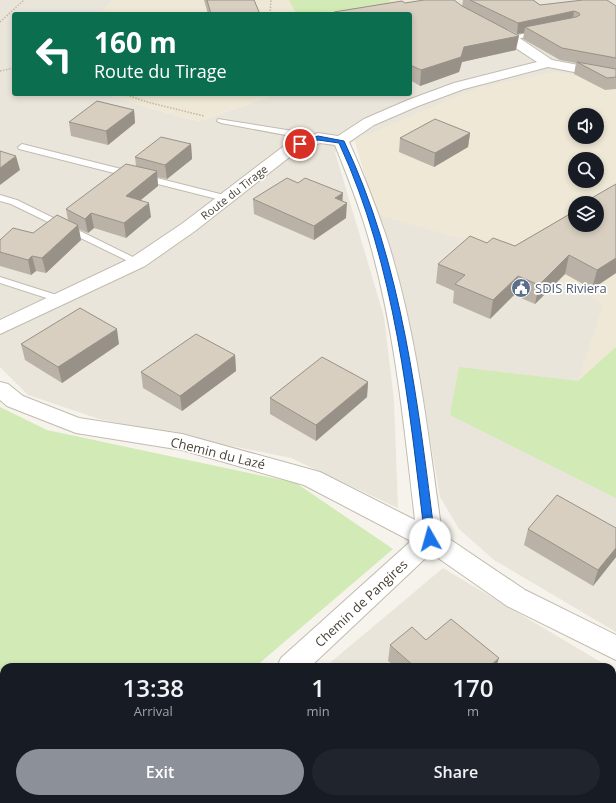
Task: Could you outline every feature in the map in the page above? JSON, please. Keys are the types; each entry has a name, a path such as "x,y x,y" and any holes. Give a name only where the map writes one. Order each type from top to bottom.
{"street":[{"path":"444,0 465,16 510,38 548,63 616,76"},
{"path":"430,539 416,425 397,315 375,230 356,174 341,141 369,122 413,103 459,86 548,63"},
{"name":"Route du Tirage","path":"0,328 62,300 138,262 171,240 282,154 300,144 318,138 341,141"},
{"name":"Chemin du Lazé","path":"0,389 15,401 76,425 182,442 312,478 430,539 516,598 616,648"},
{"name":"Chemin de Pangires","path":"295,663 430,539"}],"lane":[{"path":"510,38 549,30"},
{"path":"221,121 318,138"},
{"path":"22,147 225,198"},
{"path":"0,198 14,202 138,262"},
{"path":"0,280 62,300"}],"path":[{"path":"0,22 24,0"},
{"path":"270,0 270,12"},
{"path":"0,71 12,68"},
{"path":"130,96 147,102 221,121"}],"shaded area":[{"path":"0,0 113,0 103,12 12,12 12,96 112,96 184,118 200,121 271,96 412,96 412,13 444,0 616,0 616,632 494,560 459,529 440,497 415,350 355,141 335,152 384,317 394,400 398,508 291,458 99,419 28,395 0,367"},
{"path":"113,0 443,0 357,12 103,12"},
{"path":"555,72 616,82 616,399 578,381 603,304 513,254 376,214 355,140 477,88"},
{"path":"112,96 271,96 200,121 184,118"},
{"path":"443,568 602,663 330,663"}],"green space":[{"path":"289,0 389,0 391,4 414,2 416,6 326,12 295,12"},
{"path":"616,347 616,498 450,415 459,367 578,381"},
{"path":"0,407 47,430 296,483 393,549 260,663 0,663"}],"building":[{"path":"207,0 254,0 259,12 210,12"},
{"path":"424,0 454,0 462,6 519,36 464,47 461,57 421,70 412,66 412,12 334,12 402,1 405,3"},
{"path":"470,0 533,0 540,5 583,0 607,0 616,6 616,58 562,48 525,27 580,15 574,11 518,23"},
{"path":"577,62 616,69 616,77 607,78"},
{"path":"97,101 134,110 106,131 69,122"},
{"path":"435,119 470,133 435,153 400,138"},
{"path":"161,137 191,144 165,165 135,157"},
{"path":"0,151 16,156 0,168"},
{"path":"126,164 157,171 126,196 149,203 124,223 91,213 85,219 66,209"},
{"path":"287,178 298,183 305,178 343,193 335,198 347,203 314,226 253,199"},
{"path":"616,184 616,258 597,270 569,255 539,285 518,276 493,300 455,284 465,275 438,264 470,236 487,243 493,238 515,246 568,215 568,232 604,232 604,196 595,196"},
{"path":"57,215 78,225 42,258 32,256 28,260 0,252 0,240 13,228 33,233"},
{"path":"80,308 117,329 58,367 21,344"},
{"path":"196,334 235,355 180,396 141,372"},
{"path":"322,357 368,382 316,425 270,398"},
{"path":"557,495 616,528 616,548 598,570 528,529"},
{"path":"451,619 499,658 493,663 410,663 390,645 412,627 426,640"}],"place":[{"name":"SDIS Riviera","path":"521,288"}],"route":[{"path":"300,144 318,138 341,141 356,174 377,237 397,315 416,425 430,539"}]}
